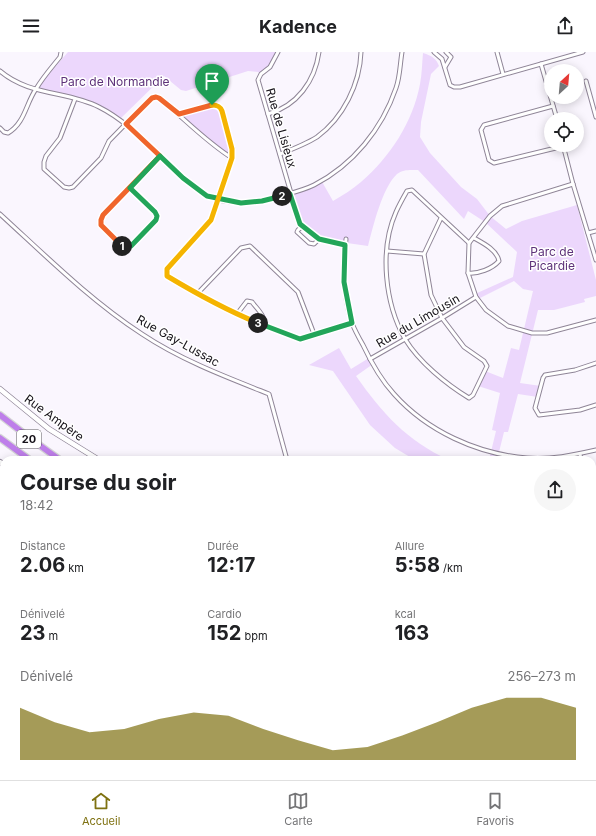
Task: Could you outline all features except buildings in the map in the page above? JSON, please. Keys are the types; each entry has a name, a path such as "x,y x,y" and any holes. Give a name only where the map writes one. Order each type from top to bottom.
{"highway":[{"name":"20","path":"0,415 54,456"},
{"name":"20","path":"0,438 25,456"}],"street":[{"path":"0,128 4,132 8,133 12,131 23,118 35,90 60,57 61,52"},
{"name":"Rue de Lisieux","path":"278,52 270,67 261,74 258,80 290,194 300,224 303,226"},
{"path":"268,114 279,111 295,100 309,84 317,64 319,52"},
{"path":"280,154 296,148 317,136 332,122 345,105 355,83 361,52"},
{"path":"0,71 35,90 98,106 126,124 183,178 207,196 241,203 262,201 290,194 314,185 337,170 359,152 375,131 388,109 397,86 402,52"},
{"path":"434,52 442,60 448,82 454,87 460,87 583,52"},
{"path":"445,67 451,58 446,52"},
{"path":"497,52 503,74"},
{"path":"540,64 555,112"},
{"path":"586,81 596,117"},
{"path":"590,97 596,96"},
{"path":"75,99 60,138 46,156 44,162 44,168 64,187 73,187 101,158 109,142 152,98 156,97 179,114 215,148 232,158"},
{"path":"179,114 212,105 216,105 221,108 232,149 232,158 211,220 167,269 167,276 197,294 237,314 300,339 352,323"},
{"path":"544,150 494,163 489,160 481,130 484,125 553,106"},
{"path":"566,152 573,184 596,260"},
{"path":"130,188 155,212 157,216 156,220 131,246 127,247 122,246 101,225 101,220 103,215 160,156"},
{"path":"573,184 502,206 489,217 469,243 468,273 476,297 486,310 508,326 530,332 547,333 596,320"},
{"path":"441,218 424,254 431,295 442,318 464,347 484,361 487,366 473,395 469,398 452,388 422,361 405,339 392,310 386,276 387,251 390,232 395,212 407,191 412,190 469,243"},
{"name":"Rue Gay-Lussac","path":"0,214 85,292 142,335 198,365 269,394 286,456"},
{"path":"319,239 314,244 309,243 297,232 303,226 319,239 345,245"},
{"path":"588,233 596,231"},
{"path":"468,273 474,274 495,266 499,262 499,258 494,252 485,244 474,238"},
{"path":"346,239 344,282 352,323 370,360 393,394 419,416 451,437 495,453 514,456"},
{"path":"197,294 241,248 250,246 298,292 314,334"},
{"path":"387,251 424,254"},
{"name":"Rue du Limousin","path":"370,360 476,297"},
{"path":"237,314 247,302 252,302 262,314 264,325"},
{"path":"596,363 575,370 545,375 535,408 539,415 580,410 596,405"},
{"name":"Rue Ampère","path":"0,389 44,425 92,456"},
{"path":"568,456 596,450"}],"green space":[{"name":"Parc de Normandie","path":"68,52 278,52 270,67 261,74 258,72 248,71 186,91 181,90 164,76 119,120 98,106 35,90"},
{"name":"Parc de Picardie","path":"423,53 433,58 439,66 431,74 421,122 420,137 430,153 461,187 477,199 490,216 506,229 522,221 577,205 596,280 596,296 584,299 585,302 554,310 538,310 520,383 541,386 538,397 518,394 508,432 504,432 498,456 490,456 496,431 492,430 500,393 478,386 485,371 503,378 511,348 519,350 533,291 523,289 514,281 478,299 475,294 513,277 517,252 485,222 468,211 464,219 418,170 402,171 392,180 379,208 368,246 319,239 300,224 290,194 321,180 333,201 355,187 372,172 391,150 406,125 417,98 422,72"},
{"path":"212,105 221,108 233,149 232,158 215,148 179,114"},
{"path":"339,348 351,369 369,358 373,364 356,376 396,425 420,444 442,456 408,456 395,448 370,425 333,371 309,365"}],"route":[{"path":"212,105 179,114 156,97 152,98 126,124 160,156 103,215 101,225 122,246 127,247 131,246 156,220 157,216 155,212 130,188 160,156 183,178 207,196 219,199 241,203 262,201 290,194 300,224 319,239 345,245 344,282 352,323 300,339 237,314 197,294 167,276 167,269 211,220 219,199 232,158 232,149 221,108 216,105 212,105"}]}
